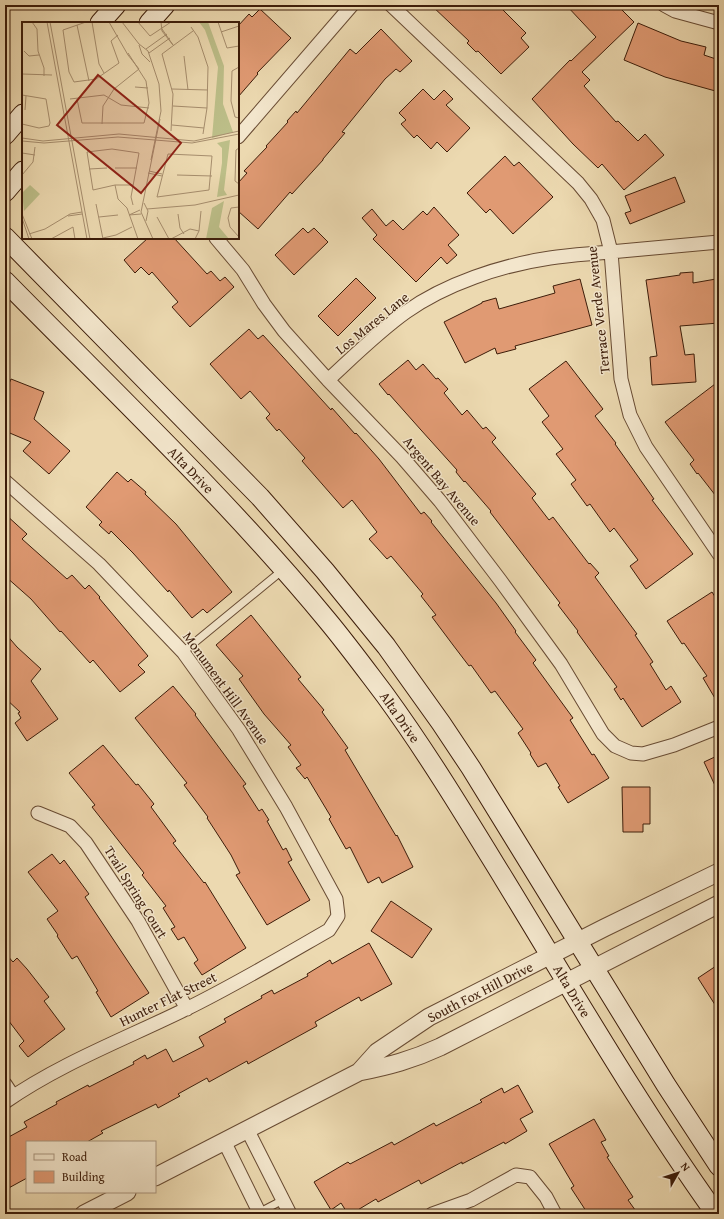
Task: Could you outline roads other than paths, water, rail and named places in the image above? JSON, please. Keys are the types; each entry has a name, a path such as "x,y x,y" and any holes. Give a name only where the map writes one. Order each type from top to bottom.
{"main road":[{"path":"101,22 116,5"},
{"path":"151,22 165,5"},
{"path":"5,135 22,115"},
{"path":"5,192 22,172"},
{"path":"5,237 260,497 325,570 386,646 446,730 471,768 666,1085 719,1166"},
{"name":"Alta Drive","path":"5,281 227,506 284,569 329,622 386,697 413,736 465,816 661,1133 716,1214"}],"street":[{"path":"239,136 352,5"},
{"name":"Terrace Verde Avenue","path":"391,5 578,184 591,199 603,220 611,252 621,379 630,415 646,447 719,554"},
{"path":"664,5 675,11 719,23"},
{"name":"Argent Bay Avenue","path":"217,239 243,270 264,304 284,331 328,380 402,457 440,501 561,664 603,734 615,746 631,753 643,754 674,745 719,727"},
{"name":"Los Mares Lane","path":"328,380 406,311 436,294 466,280 520,263 551,257 719,242"},
{"name":"Monument Hill Avenue","path":"5,481 99,564 184,652 239,730 286,807 336,899 338,916"},
{"name":"Trail Spring Court","path":"38,813 70,826 86,843 138,921 187,1009"},
{"name":"South Fox Hill Drive","path":"359,1072 377,1052 429,1017 578,941 719,872"},
{"name":"South Fox Hill Drive","path":"156,1176 359,1072 387,1067 418,1058 719,904"},
{"name":"Hunter Flat Street","path":"9,1099 66,1065 187,1009 229,987 329,930 338,916"},
{"path":"5,1084 9,1099"},
{"path":"247,1129 290,1214"},
{"path":"224,1141 260,1213"},
{"path":"432,1214 471,1200 516,1175 530,1177 546,1197 555,1214"},
{"path":"84,1214 125,1193"}],"lane":[{"path":"184,652 284,569"},
{"path":"260,1213 283,1200"}]}
